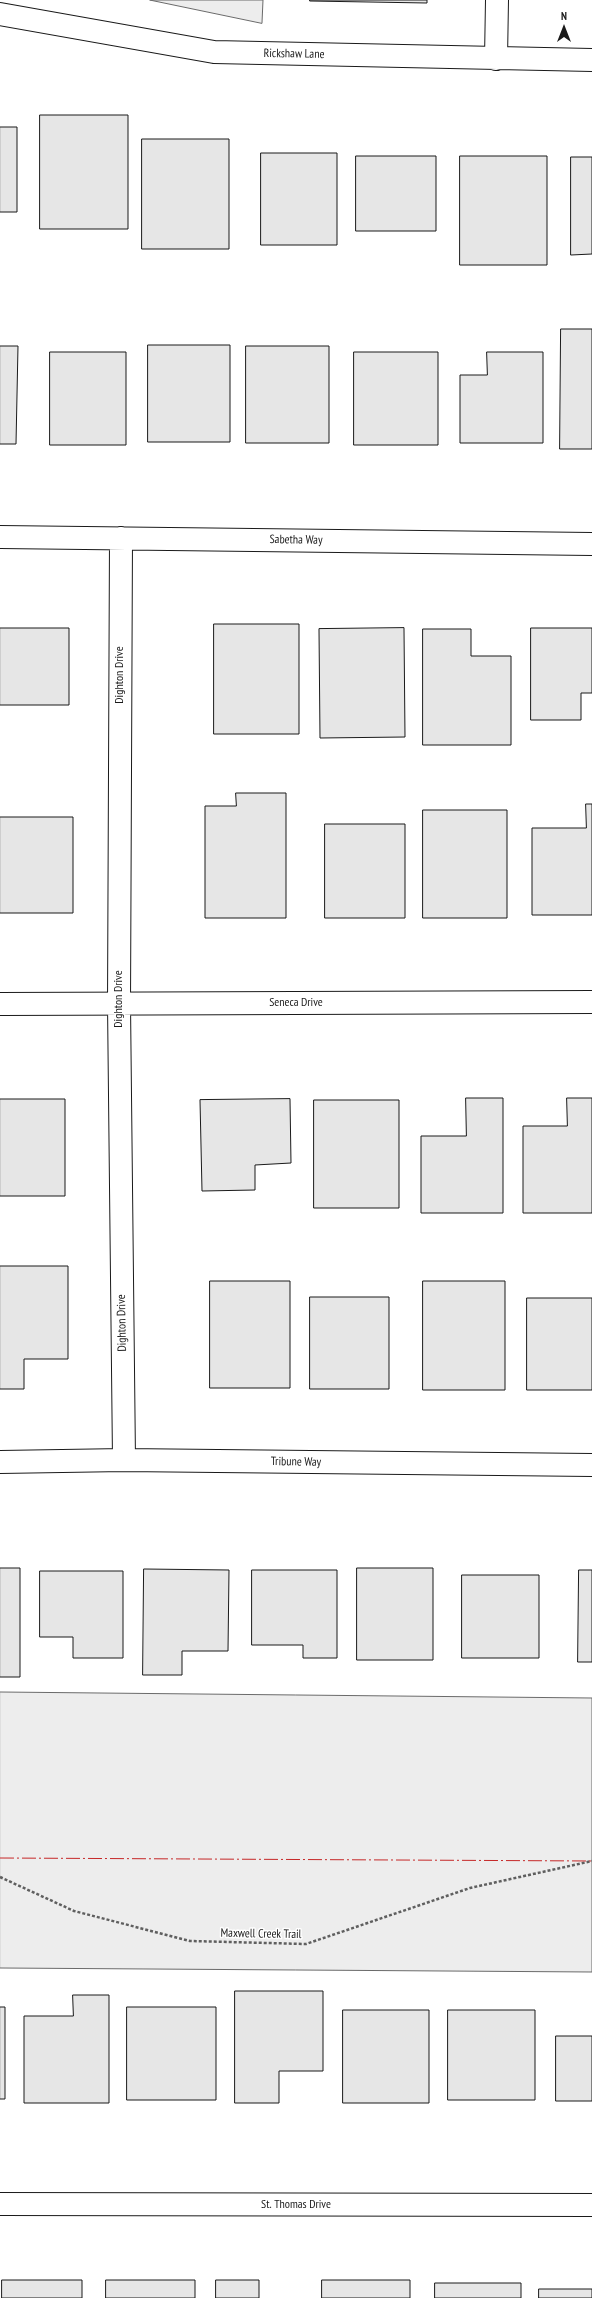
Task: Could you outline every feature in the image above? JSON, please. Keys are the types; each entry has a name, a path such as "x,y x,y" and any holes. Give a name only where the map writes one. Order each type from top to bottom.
{"street":[{"path":"496,59 497,0"},
{"name":"Rickshaw Lane","path":"0,14 214,52 592,60"},
{"name":"Sabetha Way","path":"0,537 592,544"},
{"name":"Dighton Drive","path":"121,538 119,1004 124,1460"},
{"name":"Seneca Drive","path":"0,1004 592,1002"},
{"name":"Tribune Way","path":"0,1462 124,1460 592,1465"},
{"name":"St. Thomas Drive","path":"0,2204 592,2205"}],"path":[{"name":"Maxwell Creek Trail","path":"0,1877 74,1911 190,1941 306,1944 470,1888 592,1861"}],"shaded area":[{"path":"150,0 263,0 262,23"},
{"path":"0,1692 592,1698 592,1972 0,1968"}],"building":[{"path":"427,0 427,3 310,1"},
{"path":"40,115 128,115 128,229 40,229"},
{"path":"0,127 17,127 17,212 0,212"},
{"path":"142,139 229,139 229,249 142,249"},
{"path":"261,153 337,153 337,245 261,245"},
{"path":"356,156 436,156 436,231 356,231"},
{"path":"460,156 547,156 547,265 460,265"},
{"path":"571,157 592,157 592,254 571,255"},
{"path":"561,329 592,329 592,449 560,449"},
{"path":"148,345 230,345 230,442 148,442"},
{"path":"0,346 18,346 16,444 0,444"},
{"path":"246,346 329,346 329,443 246,443"},
{"path":"50,352 126,352 126,445 50,445"},
{"path":"354,352 438,352 438,445 354,445"},
{"path":"487,352 543,352 543,443 460,443 460,375 487,375"},
{"path":"214,624 299,624 299,734 214,734"},
{"path":"0,628 69,628 69,705 0,705"},
{"path":"404,628 405,737 320,738 319,629"},
{"path":"531,628 592,628 592,693 581,693 581,720 531,720"},
{"path":"423,629 471,629 471,656 511,656 511,745 423,745"},
{"path":"236,793 286,793 286,918 205,918 205,806 236,806"},
{"path":"586,804 592,804 592,915 532,915 532,828 586,828"},
{"path":"423,810 507,810 507,918 423,918"},
{"path":"0,817 73,817 73,913 0,913"},
{"path":"325,824 405,824 405,918 325,918"},
{"path":"466,1098 503,1098 503,1213 421,1213 421,1136 466,1136"},
{"path":"567,1098 592,1098 592,1213 523,1213 523,1126 567,1126"},
{"path":"0,1099 65,1099 65,1196 0,1196"},
{"path":"290,1099 291,1163 255,1165 255,1190 202,1191 200,1100"},
{"path":"314,1100 399,1100 399,1208 314,1208"},
{"path":"0,1266 68,1266 68,1359 24,1359 24,1389 0,1389"},
{"path":"210,1281 290,1281 290,1388 210,1388"},
{"path":"423,1281 505,1281 505,1390 423,1390"},
{"path":"310,1297 389,1297 389,1389 310,1389"},
{"path":"527,1298 592,1298 592,1390 527,1390"},
{"path":"0,1568 20,1568 20,1677 0,1677"},
{"path":"357,1568 433,1568 433,1660 357,1660"},
{"path":"144,1569 229,1570 228,1651 182,1651 182,1675 143,1675"},
{"path":"252,1570 337,1570 337,1658 303,1658 303,1645 252,1645"},
{"path":"579,1570 592,1570 592,1662 578,1662"},
{"path":"40,1571 123,1571 123,1658 73,1658 73,1637 40,1637"},
{"path":"462,1575 539,1575 539,1658 462,1658"},
{"path":"235,1991 323,1991 323,2071 279,2071 279,2103 235,2103"},
{"path":"73,1995 109,1995 109,2103 24,2103 24,2016 73,2016"},
{"path":"0,2007 5,2007 5,2099 0,2099"},
{"path":"127,2007 216,2007 216,2100 127,2100"},
{"path":"343,2010 429,2010 429,2103 343,2103"},
{"path":"448,2010 535,2010 535,2100 448,2100"},
{"path":"556,2036 592,2036 592,2101 556,2101"},
{"path":"2,2280 82,2280 82,2298 2,2298"},
{"path":"106,2280 195,2280 195,2298 106,2298"},
{"path":"216,2280 259,2280 259,2298 216,2298"},
{"path":"322,2280 410,2280 410,2298 322,2298"},
{"path":"435,2283 521,2283 521,2298 435,2298"},
{"path":"539,2289 592,2289 592,2298 539,2298"}],"power":[{"path":"0,1858 592,1861"}]}
